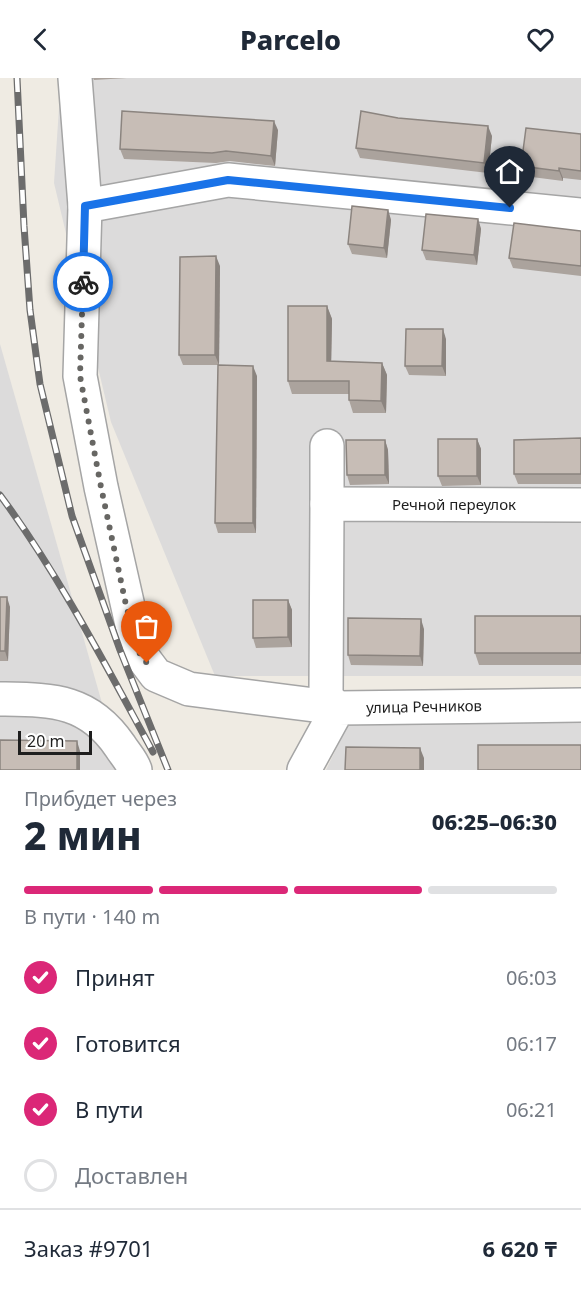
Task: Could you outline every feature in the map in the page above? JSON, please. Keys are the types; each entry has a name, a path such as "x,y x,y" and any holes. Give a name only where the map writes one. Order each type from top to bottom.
{"street":[{"name":"улица Речников","path":"75,78 85,206 80,376 103,498 138,651 156,675 189,689 338,708 581,705"},
{"path":"85,206 228,180 581,215"},
{"path":"304,770 338,708 330,702 326,694 327,446"},
{"name":"Речной переулок","path":"327,504 581,505"},
{"path":"0,699 42,700 69,704 91,716 109,730 135,770"}],"shaded area":[{"path":"61,78 581,78 581,676 215,676 111,422 54,183"},
{"path":"0,344 121,770 0,770"},
{"path":"581,721 581,770 326,770 348,724"}],"building":[{"path":"122,111 274,121 271,156 226,151 212,153 120,149"},
{"path":"361,111 398,118 488,126 484,163 356,148"},
{"path":"526,128 581,134 581,171 559,168 559,171 521,166"},
{"path":"352,206 388,210 384,248 348,244"},
{"path":"426,214 478,219 474,255 422,250"},
{"path":"514,223 581,231 581,266 509,258"},
{"path":"216,256 215,355 179,355 180,257"},
{"path":"288,306 327,306 327,361 382,363 381,401 349,400 349,381 288,381"},
{"path":"406,329 443,329 442,366 405,366"},
{"path":"218,365 253,366 253,523 215,523"},
{"path":"581,438 581,474 514,474 514,440"},
{"path":"438,439 477,439 477,476 438,476"},
{"path":"346,440 385,440 385,475 347,475"},
{"path":"0,597 7,597 5,651 0,651"},
{"path":"253,600 288,600 288,637 253,638"},
{"path":"475,616 581,616 581,653 475,653"},
{"path":"348,618 421,619 420,656 348,655"},
{"path":"0,740 77,741 77,770 0,770"},
{"path":"478,745 581,745 581,770 478,770"},
{"path":"346,747 420,748 420,770 345,770"}],"railway":[{"path":"17,78 30,310 40,384 72,516 120,650 168,770"},
{"path":"0,495 62,588 153,752"}],"way so far":[{"path":"83,282 80,376 126,605 138,651 147,663"}],"route":[{"path":"83,282 85,206 228,180 510,208"}]}
